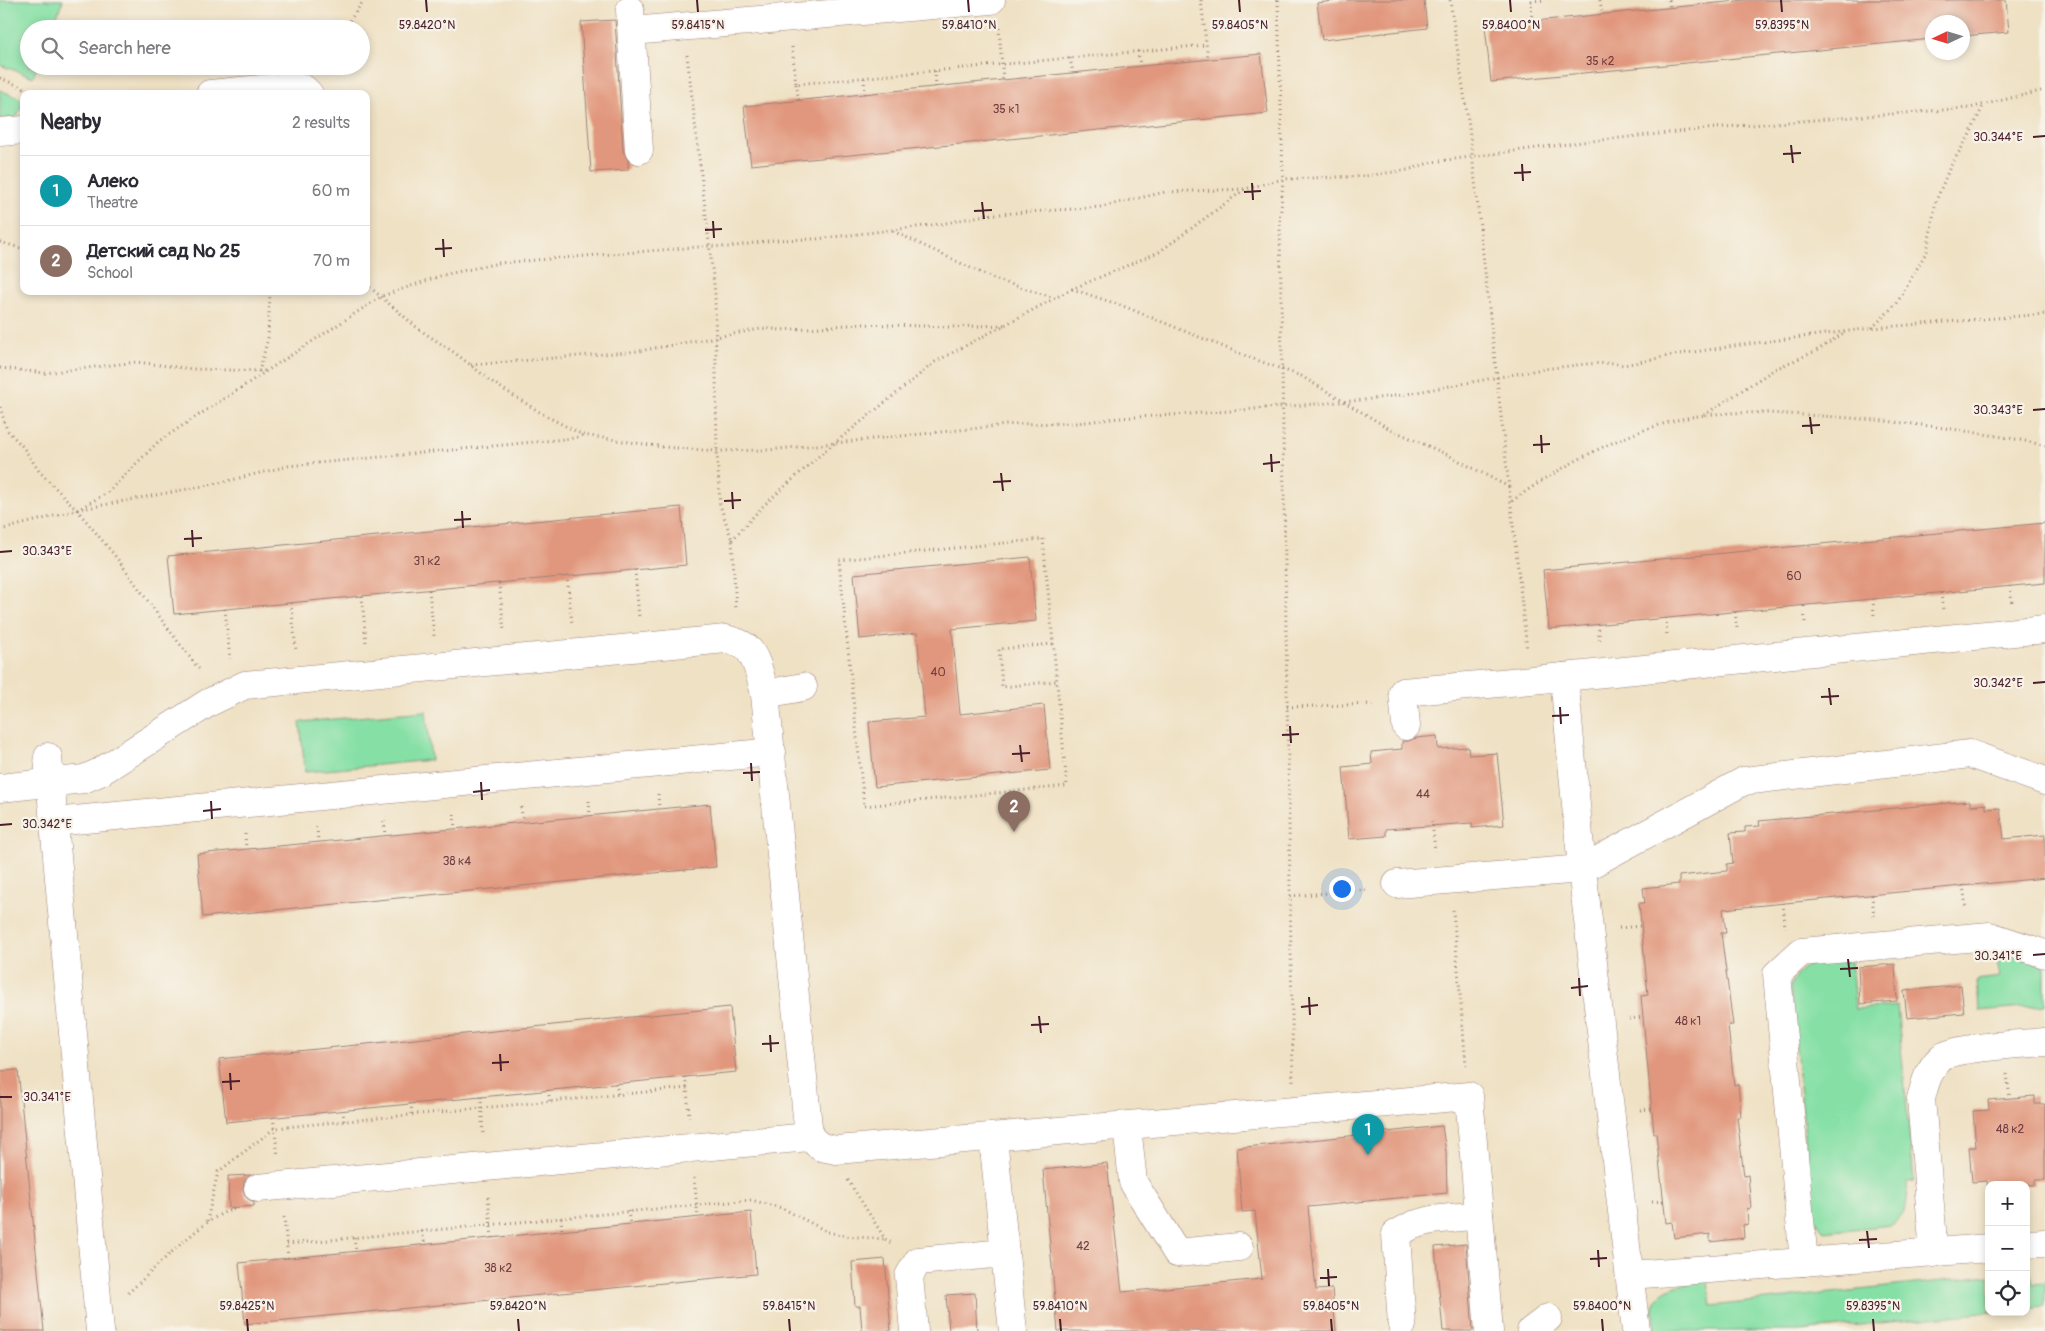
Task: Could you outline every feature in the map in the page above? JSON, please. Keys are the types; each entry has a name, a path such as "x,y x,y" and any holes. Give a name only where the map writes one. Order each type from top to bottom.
{"lane":[{"path":"639,150 631,21 684,27 789,18 995,9"},
{"path":"250,90 291,86 305,90"},
{"path":"0,132 20,130"},
{"path":"1406,726 1403,692 2045,629"},
{"path":"0,788 49,770 84,779 100,772 226,693 245,685 726,639 738,643 748,648 756,664 765,694 809,1137"},
{"path":"1564,677 1582,869 1636,1331"},
{"path":"765,694 803,687"},
{"path":"54,822 772,752"},
{"path":"1397,884 1582,869 1744,781 1970,754 2045,781"},
{"path":"49,770 99,1324"},
{"path":"1804,1262 1777,974 1801,952 1990,936 2045,954"},
{"path":"1934,1253 1921,1099 1927,1075 1943,1056 1973,1049 2045,1042"},
{"path":"269,1187 809,1137 821,1147 836,1150 1469,1096 1489,1331"},
{"path":"1127,1126 1133,1182 1177,1253 1239,1247"},
{"path":"992,1138 1013,1331"},
{"path":"1402,1325 1396,1234 1413,1224 1479,1215"},
{"path":"2030,1244 2045,1242"},
{"path":"1630,1275 1985,1248"},
{"path":"914,1331 909,1276 918,1261 1005,1253"}],"path":[{"path":"350,20 364,0"},
{"path":"1201,0 1208,59"},
{"path":"1278,0 1283,179 1280,224 1293,1111"},
{"path":"1450,0 1498,377 1531,680"},
{"path":"1532,21 1531,1 1544,0"},
{"path":"1600,0 1602,14"},
{"path":"1669,0 1670,8"},
{"path":"995,9 1003,80"},
{"path":"789,18 799,101"},
{"path":"684,27 710,246 714,293 720,506 732,540 738,643"},
{"path":"796,84 1206,44"},
{"path":"1138,51 1140,66"},
{"path":"1070,58 1072,73"},
{"path":"935,71 936,87"},
{"path":"0,78 28,90"},
{"path":"864,78 865,94"},
{"path":"77,510 107,493 159,441 382,296 443,275 499,263 710,246 729,247 774,240 816,239 940,224 985,215 1101,207 1165,192 1245,189 1283,179 1382,174 1408,170 1432,162 1582,142 1734,127 1969,108 2045,90"},
{"path":"1872,328 1897,303 1927,251 1936,200 1950,167 1969,136 1984,104"},
{"path":"732,540 762,507 833,444 934,362 1072,289 1159,252 1245,189"},
{"path":"892,230 994,279 1056,298"},
{"path":"0,242 20,248"},
{"path":"370,287 420,330 470,365 517,397 583,435 663,447 717,450 769,450 1016,424 1077,423 1119,418 1344,402 1401,395 1498,377 1586,364 1612,363 1624,365 1673,355 1847,331 2045,314"},
{"path":"1072,289 1123,306 1251,358 1301,376 1390,429 1448,455 1510,488"},
{"path":"258,377 268,338 270,295"},
{"path":"470,365 639,351 766,328 780,330 861,324 950,327 1006,324"},
{"path":"1704,415 1775,369 1818,350 1847,331"},
{"path":"0,368 45,373 137,362 192,369 267,371"},
{"path":"0,407 7,430 23,447 39,471 77,510 116,557 164,623 226,693"},
{"path":"1511,501 1541,480 1617,441 1667,423 1704,415 1747,412 1912,422 2023,440 2045,446"},
{"path":"0,530 77,510 219,483 288,466 575,438 583,435"},
{"path":"1043,539 1057,681 1067,786 864,806 839,560 1043,539"},
{"path":"635,570 642,647"},
{"path":"567,576 575,654"},
{"path":"499,583 506,660"},
{"path":"429,590 436,667"},
{"path":"362,596 369,673"},
{"path":"291,602 299,680"},
{"path":"226,609 226,693"},
{"path":"1053,644 999,649 1002,687 1057,681"},
{"path":"1286,707 1373,704 1403,692"},
{"path":"1450,880 1469,1096"},
{"path":"1290,896 1383,889 1397,884"},
{"path":"1964,885 1966,909"},
{"path":"1872,895 1874,918"},
{"path":"1783,903 1786,935"},
{"path":"2006,1066 2010,1098"},
{"path":"685,1077 698,1217"},
{"path":"616,1083 618,1095"},
{"path":"275,1128 687,1088"},
{"path":"548,1090 550,1101"},
{"path":"481,1097 492,1238"},
{"path":"411,1103 412,1115"},
{"path":"343,1110 344,1122"},
{"path":"274,1117 275,1128 269,1187 287,1244 288,1258"},
{"path":"836,1150 840,1167 885,1238 918,1261"},
{"path":"99,1324 125,1296 207,1221 228,1210 253,1208 258,1204 269,1187"},
{"path":"287,1244 751,1200 782,1208 828,1232 845,1236 885,1238"},
{"path":"628,1211 630,1224"},
{"path":"561,1218 562,1231"},
{"path":"422,1231 425,1244"},
{"path":"354,1238 356,1251"}],"green space":[{"path":"0,0 63,0 55,20 20,20 20,72 0,65"},
{"path":"0,90 20,98 20,110 17,117 0,119"},
{"path":"426,711 431,760 305,772 300,722"},
{"path":"1996,954 2008,954 2045,966 2045,1005 1979,1011 1977,980 2000,977"},
{"path":"1851,960 1855,1009 1897,1006 1914,1181 1907,1182 1906,1207 1901,1217 1891,1225 1824,1232 1813,1215 1790,987 1801,970 1814,963"},
{"path":"2030,1271 2033,1284 2045,1283 2045,1307 2030,1309"},
{"path":"1985,1276 1985,1313 1799,1331 1656,1331 1654,1307 1657,1299 1669,1289 1676,1286 1708,1281 1711,1306"}],"building":[{"path":"1341,0 1424,0 1427,28 1322,40 1317,3"},
{"path":"1747,0 2006,0 2009,32 1970,35 1970,15 1925,15 1925,40 1491,82 1485,26"},
{"path":"615,20 623,151 628,160 628,170 591,172 581,22"},
{"path":"1261,54 1268,113 751,165 744,106"},
{"path":"681,507 686,565 174,614 168,556"},
{"path":"2045,523 2045,583 1549,629 1543,570"},
{"path":"1030,557 1036,621 952,629 960,714 1044,705 1050,770 875,787 869,722 925,717 917,633 860,639 854,574"},
{"path":"1437,736 1438,749 1468,747 1469,755 1497,753 1504,825 1472,828 1472,823 1386,829 1386,836 1349,839 1343,767 1372,764 1371,752 1402,749 1402,741"},
{"path":"1970,801 1970,806 1986,804 1986,809 2000,808 2004,839 2045,835 2045,878 1723,909 1726,933 1721,933 1733,1025 1728,1025 1734,1085 1738,1084 1741,1117 1737,1117 1744,1176 1748,1175 1751,1208 1747,1209 1748,1224 1743,1225 1744,1238 1710,1242 1710,1234 1674,1238 1672,1222 1666,1223 1656,1133 1654,1133 1641,996 1648,995 1639,903 1645,903 1643,888 1679,884 1679,876 1727,871 1727,864 1733,863 1730,833 1745,832 1745,827 1760,826 1759,821"},
{"path":"710,804 716,867 203,917 197,854"},
{"path":"1895,964 1897,1001 1860,1004 1858,967"},
{"path":"1961,985 1964,1013 1907,1018 1904,991"},
{"path":"730,1007 736,1072 226,1122 219,1059"},
{"path":"18,1070 44,1331 0,1331 0,1071"},
{"path":"2035,1096 2035,1104 2045,1104 2045,1180 2035,1180 2035,1185 2030,1185 2030,1181 1972,1182 1969,1147 1976,1147 1973,1111 1989,1110 1988,1100"},
{"path":"1442,1126 1446,1152 1447,1193 1308,1207 1316,1290 1332,1289 1336,1331 1058,1331 1043,1170 1107,1163 1122,1292 1262,1279 1255,1211 1242,1212 1237,1148"},
{"path":"251,1175 244,1181 243,1190 246,1197 254,1203 254,1206 229,1208 228,1176"},
{"path":"751,1212 756,1274 245,1324 239,1263"},
{"path":"1466,1244 1473,1331 1443,1331 1435,1247"},
{"path":"885,1259 891,1331 862,1331 860,1306 855,1306 852,1262"},
{"path":"975,1293 977,1331 949,1331 946,1295"}],"place":[{"name":"Детский сад № 25","path":"1014,832"},
{"name":"Алеко","path":"1368,1155"}]}
